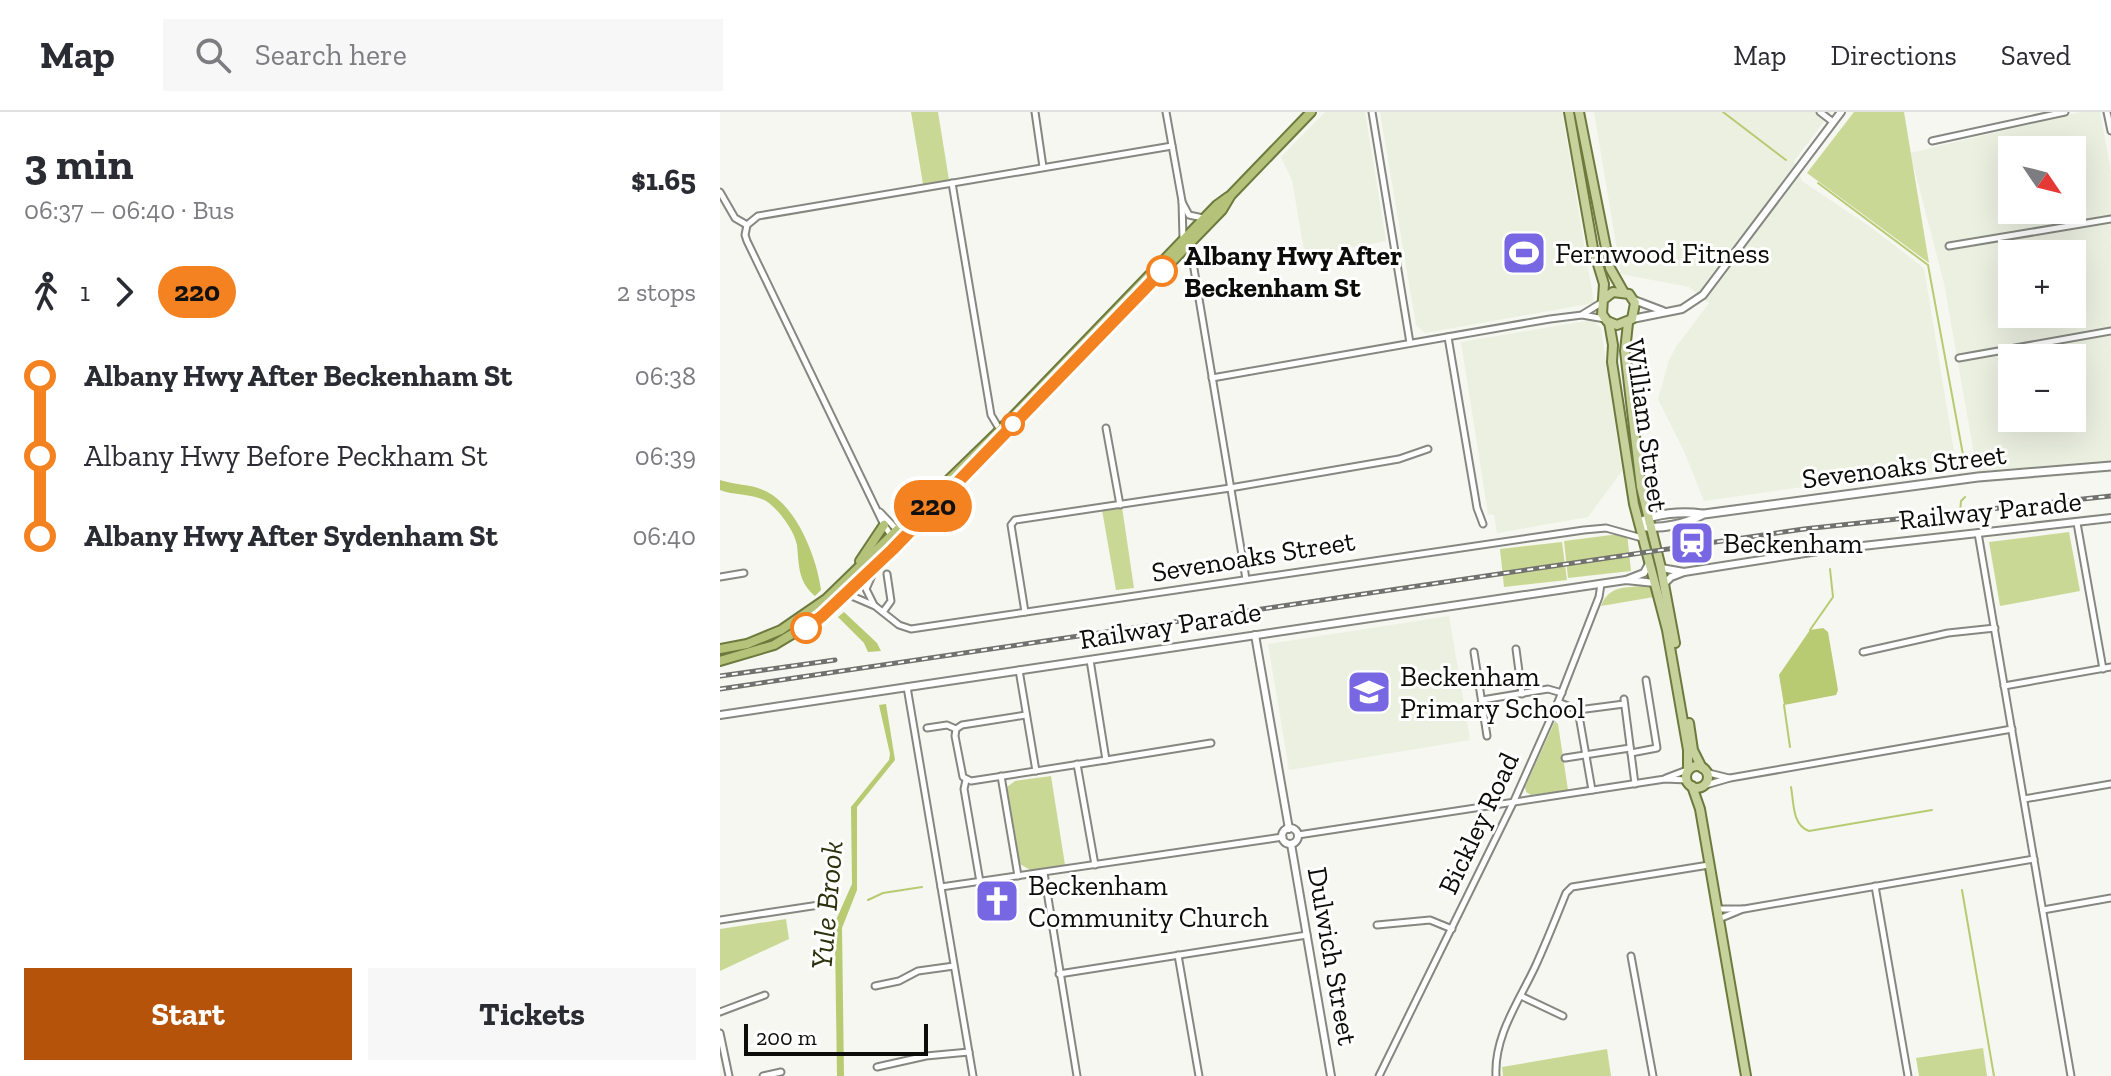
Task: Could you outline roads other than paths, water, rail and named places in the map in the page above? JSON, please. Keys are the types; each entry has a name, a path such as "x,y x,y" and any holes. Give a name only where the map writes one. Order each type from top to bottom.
{"highway":[{"path":"720,649 747,644 781,630 843,590 896,540 1186,241 1204,218 1231,195 1311,112"},
{"path":"843,590 896,540 1186,241 1222,210 1231,195"},
{"path":"720,661 741,657 787,639 822,616 843,590 884,525"}],"main road":[{"path":"1569,112 1593,248 1604,284 1601,308 1607,320 1617,325 1630,321 1636,309 1634,300 1623,291 1610,268 1579,112"},
{"path":"1603,300 1613,292 1623,291"},
{"name":"William Street","path":"1607,320 1639,525 1660,583 1693,750 1708,776 1700,809"},
{"name":"William Street","path":"1630,321 1625,351 1641,487 1661,568 1660,583 1688,750 1689,776 1700,809 1746,1076"},
{"name":"Sevenoaks Street","path":"1639,525 1648,517 1692,512 1704,514 1978,477 2111,466"},
{"name":"Sevenoaks Street","path":"1639,525 1651,528 1692,520 1704,514"},
{"path":"1704,770 1695,766 1689,776 1699,789 1706,786"}],"street":[{"path":"1035,112 1043,167"},
{"path":"1166,112 1246,579"},
{"path":"1372,112 1410,343"},
{"path":"1820,112 1833,122"},
{"path":"1630,321 1682,309 1703,295 1841,112"},
{"path":"1932,141 2065,112"},
{"path":"2107,112 2111,131"},
{"path":"896,540 884,525 745,238 747,225 758,216 1172,146"},
{"path":"952,183 991,415 1000,430"},
{"path":"720,192 735,218 747,225"},
{"path":"1182,201 1189,215 1204,218"},
{"path":"1949,246 2111,219"},
{"path":"1582,315 1603,300"},
{"path":"1634,300 1663,311"},
{"path":"1212,378 1582,315 1607,320"},
{"path":"1959,358 2111,331"},
{"path":"1448,337 1477,508 1483,524"},
{"path":"1106,428 1120,505"},
{"path":"1025,612 1011,525 1015,520 1399,459 1428,449"},
{"path":"879,512 896,540"},
{"name":"Railway Parade","path":"720,715 1626,580 1660,583 1684,572 1818,551 2111,518"},
{"path":"2077,523 2103,669"},
{"name":"Sevenoaks Street","path":"843,590 911,629 1584,530 1618,530 1643,538"},
{"path":"1978,533 2071,1076"},
{"path":"875,606 866,591 867,582 896,540"},
{"name":"Railway Parade","path":"1626,580 1644,573 1650,562"},
{"name":"Railway Parade","path":"1661,568 1684,572"},
{"path":"720,577 744,573"},
{"path":"883,612 891,601 887,574"},
{"name":"Bickley Road","path":"1379,1076 1513,803 1562,693 1599,597 1601,584"},
{"path":"1863,652 1945,634 1995,628"},
{"path":"941,887 1283,837 1289,829 1255,635"},
{"path":"1516,649 1522,694"},
{"path":"1474,652 1487,736"},
{"path":"1090,660 1106,760"},
{"path":"2004,686 2111,667"},
{"path":"1019,670 1036,771"},
{"path":"1565,758 1657,748 1646,680"},
{"path":"907,687 973,1076"},
{"path":"1482,700 1548,689 1562,693"},
{"path":"1558,702 1578,710 1624,702 1635,784"},
{"path":"1578,710 1592,790"},
{"path":"956,729 962,725 1026,715"},
{"path":"927,728 947,725 956,729"},
{"path":"956,729 980,882"},
{"path":"1706,786 1730,778 2012,729"},
{"path":"966,780 1211,743"},
{"path":"1077,764 1095,865"},
{"path":"1704,770 1730,778"},
{"path":"1001,776 1018,876"},
{"path":"1298,835 1689,776"},
{"path":"2024,799 2111,784"},
{"path":"1289,829 1298,835"},
{"path":"1283,837 1286,843 1291,844 1296,842 1298,835"},
{"name":"Dulwich Street","path":"1291,844 1331,1076"},
{"path":"1717,909 1744,909 2034,859"},
{"path":"1496,1076 1495,1055 1499,1040 1566,893 1572,887 1710,864"},
{"path":"1044,873 1077,1076"},
{"path":"1875,886 1908,1076"},
{"path":"2043,910 2111,898"},
{"path":"720,920 819,905"},
{"path":"1719,919 1744,909"},
{"path":"1377,925 1423,920 1452,929"},
{"path":"1059,974 1307,935"},
{"path":"1178,955 1199,1076"},
{"path":"1631,956 1653,1076"},
{"path":"875,986 899,981 918,971 954,966"},
{"path":"720,1012 765,995"},
{"path":"1521,996 1563,1016"},
{"path":"720,1033 729,1076"},
{"path":"877,1067 926,1056 969,1052"},
{"path":"763,1076 781,1072"}],"waterway":[{"path":"1723,112 1786,160"},
{"path":"1818,183 1928,265 1964,460"},
{"path":"1956,518 1965,497"},
{"path":"1810,630 1833,597 1830,569"},
{"path":"1784,705 1790,747"},
{"path":"1791,787 1799,824 1809,831 1932,810"},
{"path":"868,900 883,893 922,887"},
{"path":"1962,890 1994,1076"}],"railway":[{"path":"720,689 1804,529 2111,496"},
{"path":"720,676 835,660"}],"place":[{"name":"Fernwood Fitness","path":"1524,253"},
{"name":"Albany Hwy After Beckenham St","path":"1162,271"},
{"name":"Beckenham","path":"1692,543"},
{"name":"Beckenham Primary School","path":"1369,692"},
{"name":"Beckenham Community Church","path":"997,901"}],"water label":[{"name":"Yule Brook","path":"827,905"}]}
